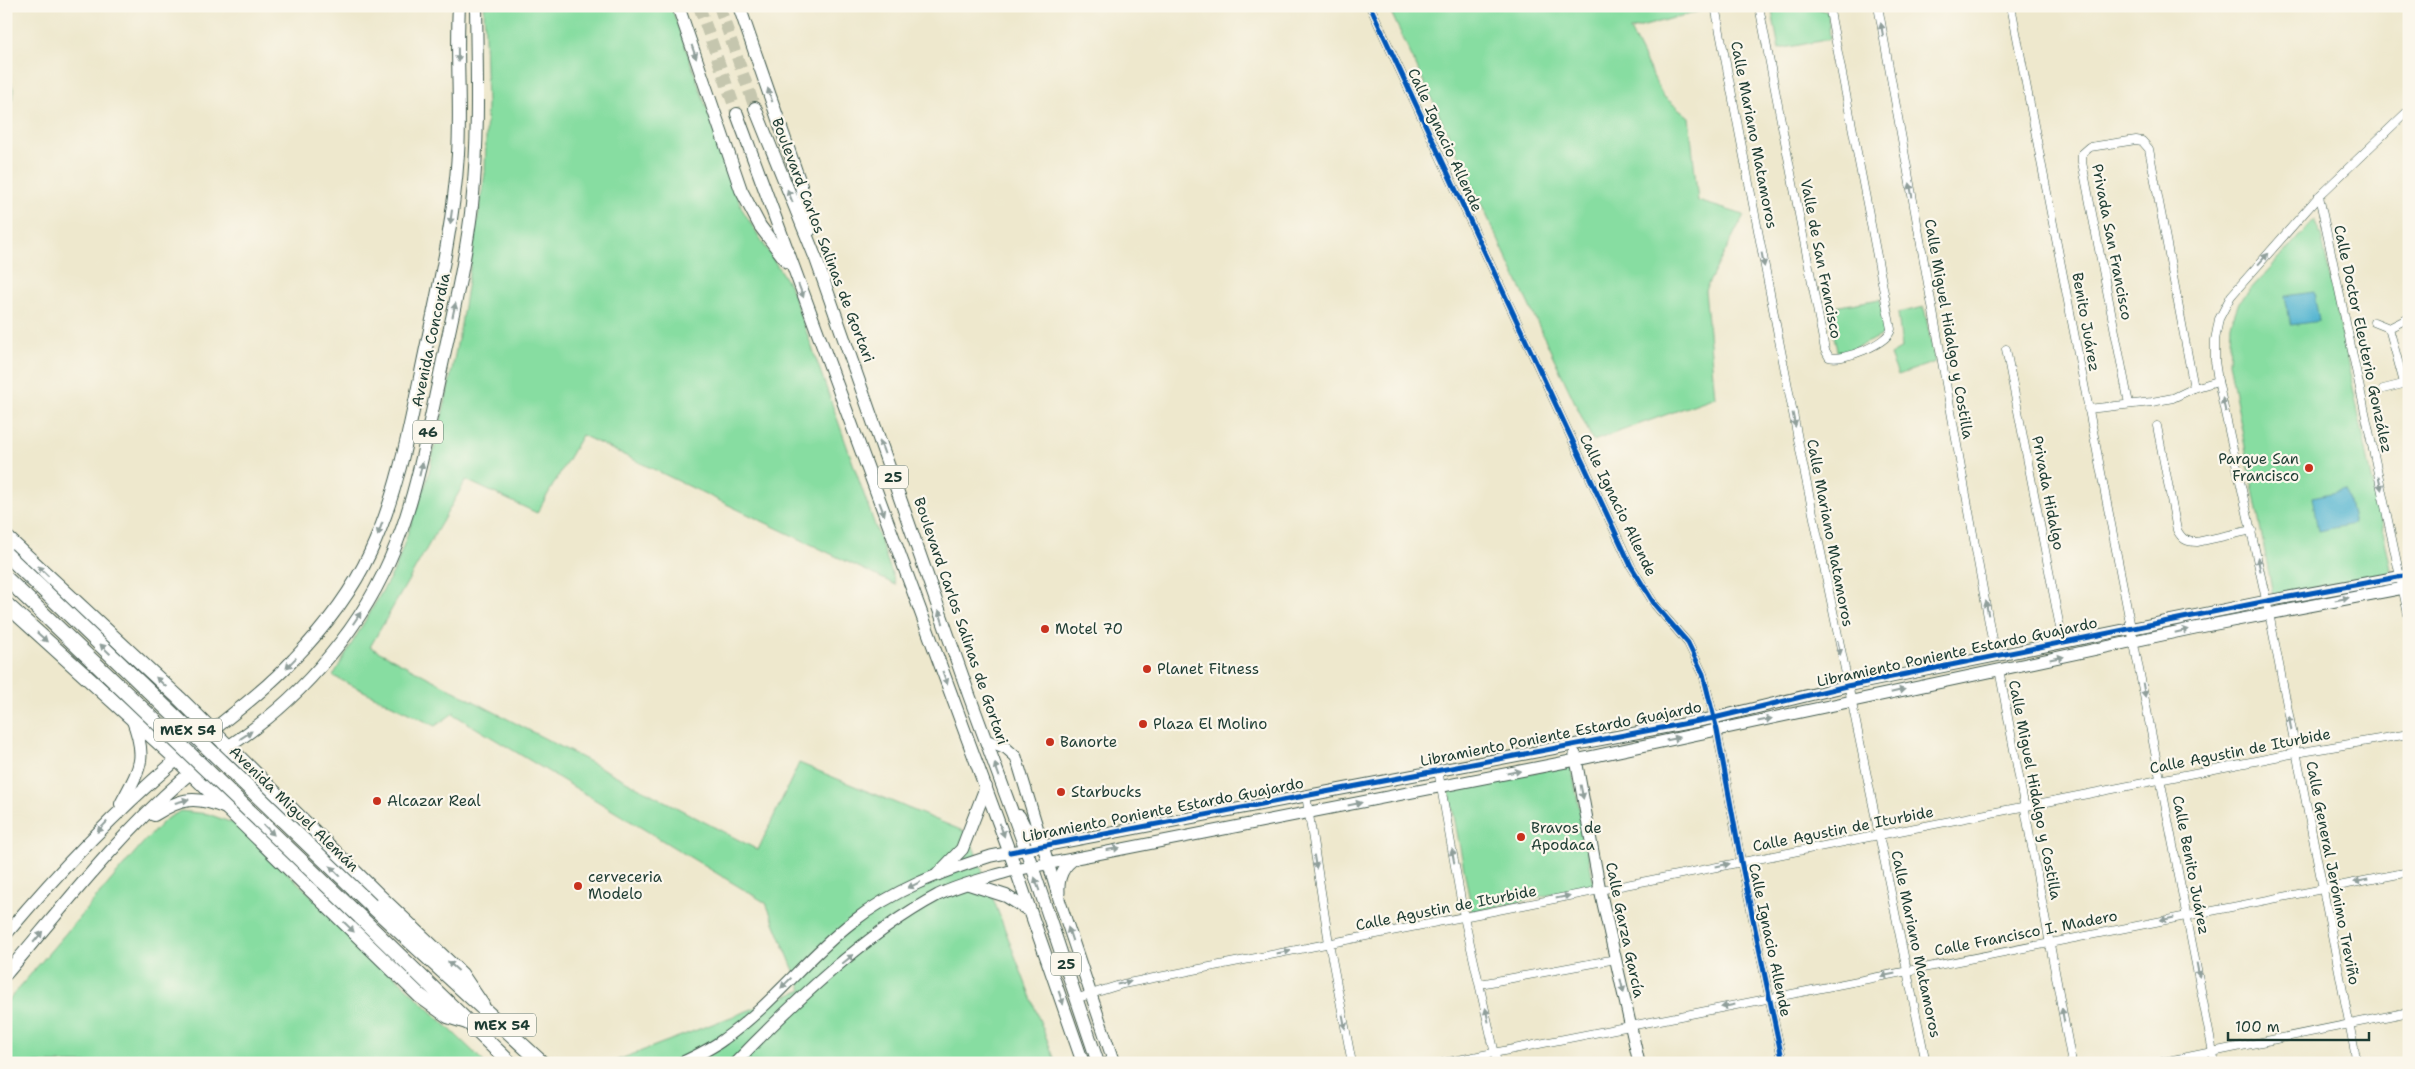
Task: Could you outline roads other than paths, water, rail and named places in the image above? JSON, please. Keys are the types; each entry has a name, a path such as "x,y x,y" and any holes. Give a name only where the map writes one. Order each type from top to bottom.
{"highway":[{"path":"6,537 179,698 275,794 462,974 482,1005"},
{"name":"Avenida Miguel Alemán","path":"6,554 461,990 482,1005 542,1063"},
{"name":"MEX 54","path":"6,578 510,1063"},
{"path":"6,604 192,773 420,996 448,1016 467,1022"},
{"path":"147,731 164,728 174,721 179,711 179,698"},
{"path":"243,824 240,803 244,794 254,788 275,794"}],"main road":[{"name":"Avenida Concordia","path":"118,810 177,759 270,684 311,640 350,589 370,554 380,530 413,411 446,251 458,153 459,6"},
{"name":"Avenida Concordia","path":"113,847 192,773 255,728 309,680 340,643 374,591 388,565 408,516 422,461 469,226 475,174 478,102 476,6"},
{"path":"678,6 741,190 768,238 792,268"},
{"path":"739,6 801,186 816,260"},
{"name":"Boulevard Carlos Salinas de Gortari","path":"755,108 816,260 1004,791 1084,996 1098,1063"},
{"name":"Boulevard Carlos Salinas de Gortari","path":"737,114 792,268 1010,852 1083,1063"},
{"path":"6,934 46,887 118,810 137,774 142,754 142,745 132,718"},
{"path":"938,874 962,849 973,825 986,787"},
{"path":"1004,791 1024,826 1042,845"},
{"path":"6,974 113,847 152,816 182,800 202,800 227,808"},
{"path":"969,884 1006,896 1030,911"}],"street":[{"name":"Calle Ignacio Allende","path":"1370,6 1631,566 1655,605 1688,643 1703,674 1717,730 1768,998 1783,1063"},
{"name":"Calle Mariano Matamoros","path":"1715,6 1847,686 1926,1063"},
{"name":"Valle de San Francisco","path":"1759,6 1825,350 1829,356 1840,359 1886,339 1891,329 1829,6"},
{"name":"Calle Miguel Hidalgo y Costilla","path":"1878,6 1995,656"},
{"name":"Benito Juárez","path":"2011,6 2088,409 2135,642"},
{"name":"Calle General Jerónimo Treviño","path":"2357,1063 2269,613 2218,381 2215,340 2219,318 2231,296 2319,196 2409,110"},
{"name":"Privada San Francisco","path":"2129,404 2082,162 2082,154 2090,147 2136,140 2142,141 2149,149 2194,388"},
{"name":"Calle Doctor Eleuterio González","path":"2319,196 2405,582 2409,619"},
{"path":"2374,322 2389,328 2409,318"},
{"path":"2383,389 2406,383 2389,328"},
{"name":"Privada Hidalgo","path":"2006,349 2063,643"},
{"path":"2088,409 2173,398 2194,388 2218,381"},
{"path":"2157,426 2177,530 2181,537 2188,542 2197,542 2252,530"},
{"name":"Libramiento Poniente Estardo Guajardo","path":"681,1063 724,1039 755,1014 851,923 884,900 938,874 1010,852 1714,718 1847,686 2132,630 2266,601 2405,582"},
{"name":"Libramiento Poniente Estardo Guajardo","path":"735,1063 770,1027 883,930 940,894 1016,870 1078,856 1307,814 1576,760 2135,642 2405,582"},
{"name":"Calle Benito Juárez","path":"2135,642 2215,1063"},
{"name":"Calle Miguel Hidalgo y Costilla","path":"1999,670 2072,1063"},
{"name":"Calle Agustin de Iturbide","path":"1084,996 1123,984 1741,861 1879,836 2296,752 2409,734"},
{"path":"986,740 1006,748 1016,757 1059,899 1084,996 1114,1063"},
{"name":"Calle Garza García","path":"1573,744 1600,890 1639,1063"},
{"path":"1438,770 1464,917 1497,1063"},
{"path":"1306,795 1307,814 1329,943 1352,1063"},
{"path":"1059,899 1060,880 1068,862 1078,856"},
{"name":"Calle Francisco I. Madero","path":"1443,1063 2409,872"},
{"path":"1480,984 1616,959"},
{"path":"2158,1063 2409,1012"}],"water":[{"path":"2314,292 2319,321 2291,325 2285,296"},
{"path":"2346,490 2354,524 2318,531 2312,497"}],"tunnel":[{"path":"699,6 737,114"},
{"path":"719,6 755,108"}],"place":[{"name":"Parque San Francisco","path":"2309,468"},
{"name":"Motel 70","path":"1045,629"},
{"name":"Planet Fitness","path":"1147,669"},
{"name":"Plaza El Molino","path":"1143,724"},
{"name":"Banorte","path":"1050,742"},
{"name":"Starbucks","path":"1061,792"},
{"name":"Alcazar Real","path":"377,801"},
{"name":"Bravos de Apodaca","path":"1521,837"},
{"name":"cerveceria Modelo","path":"578,886"}]}
